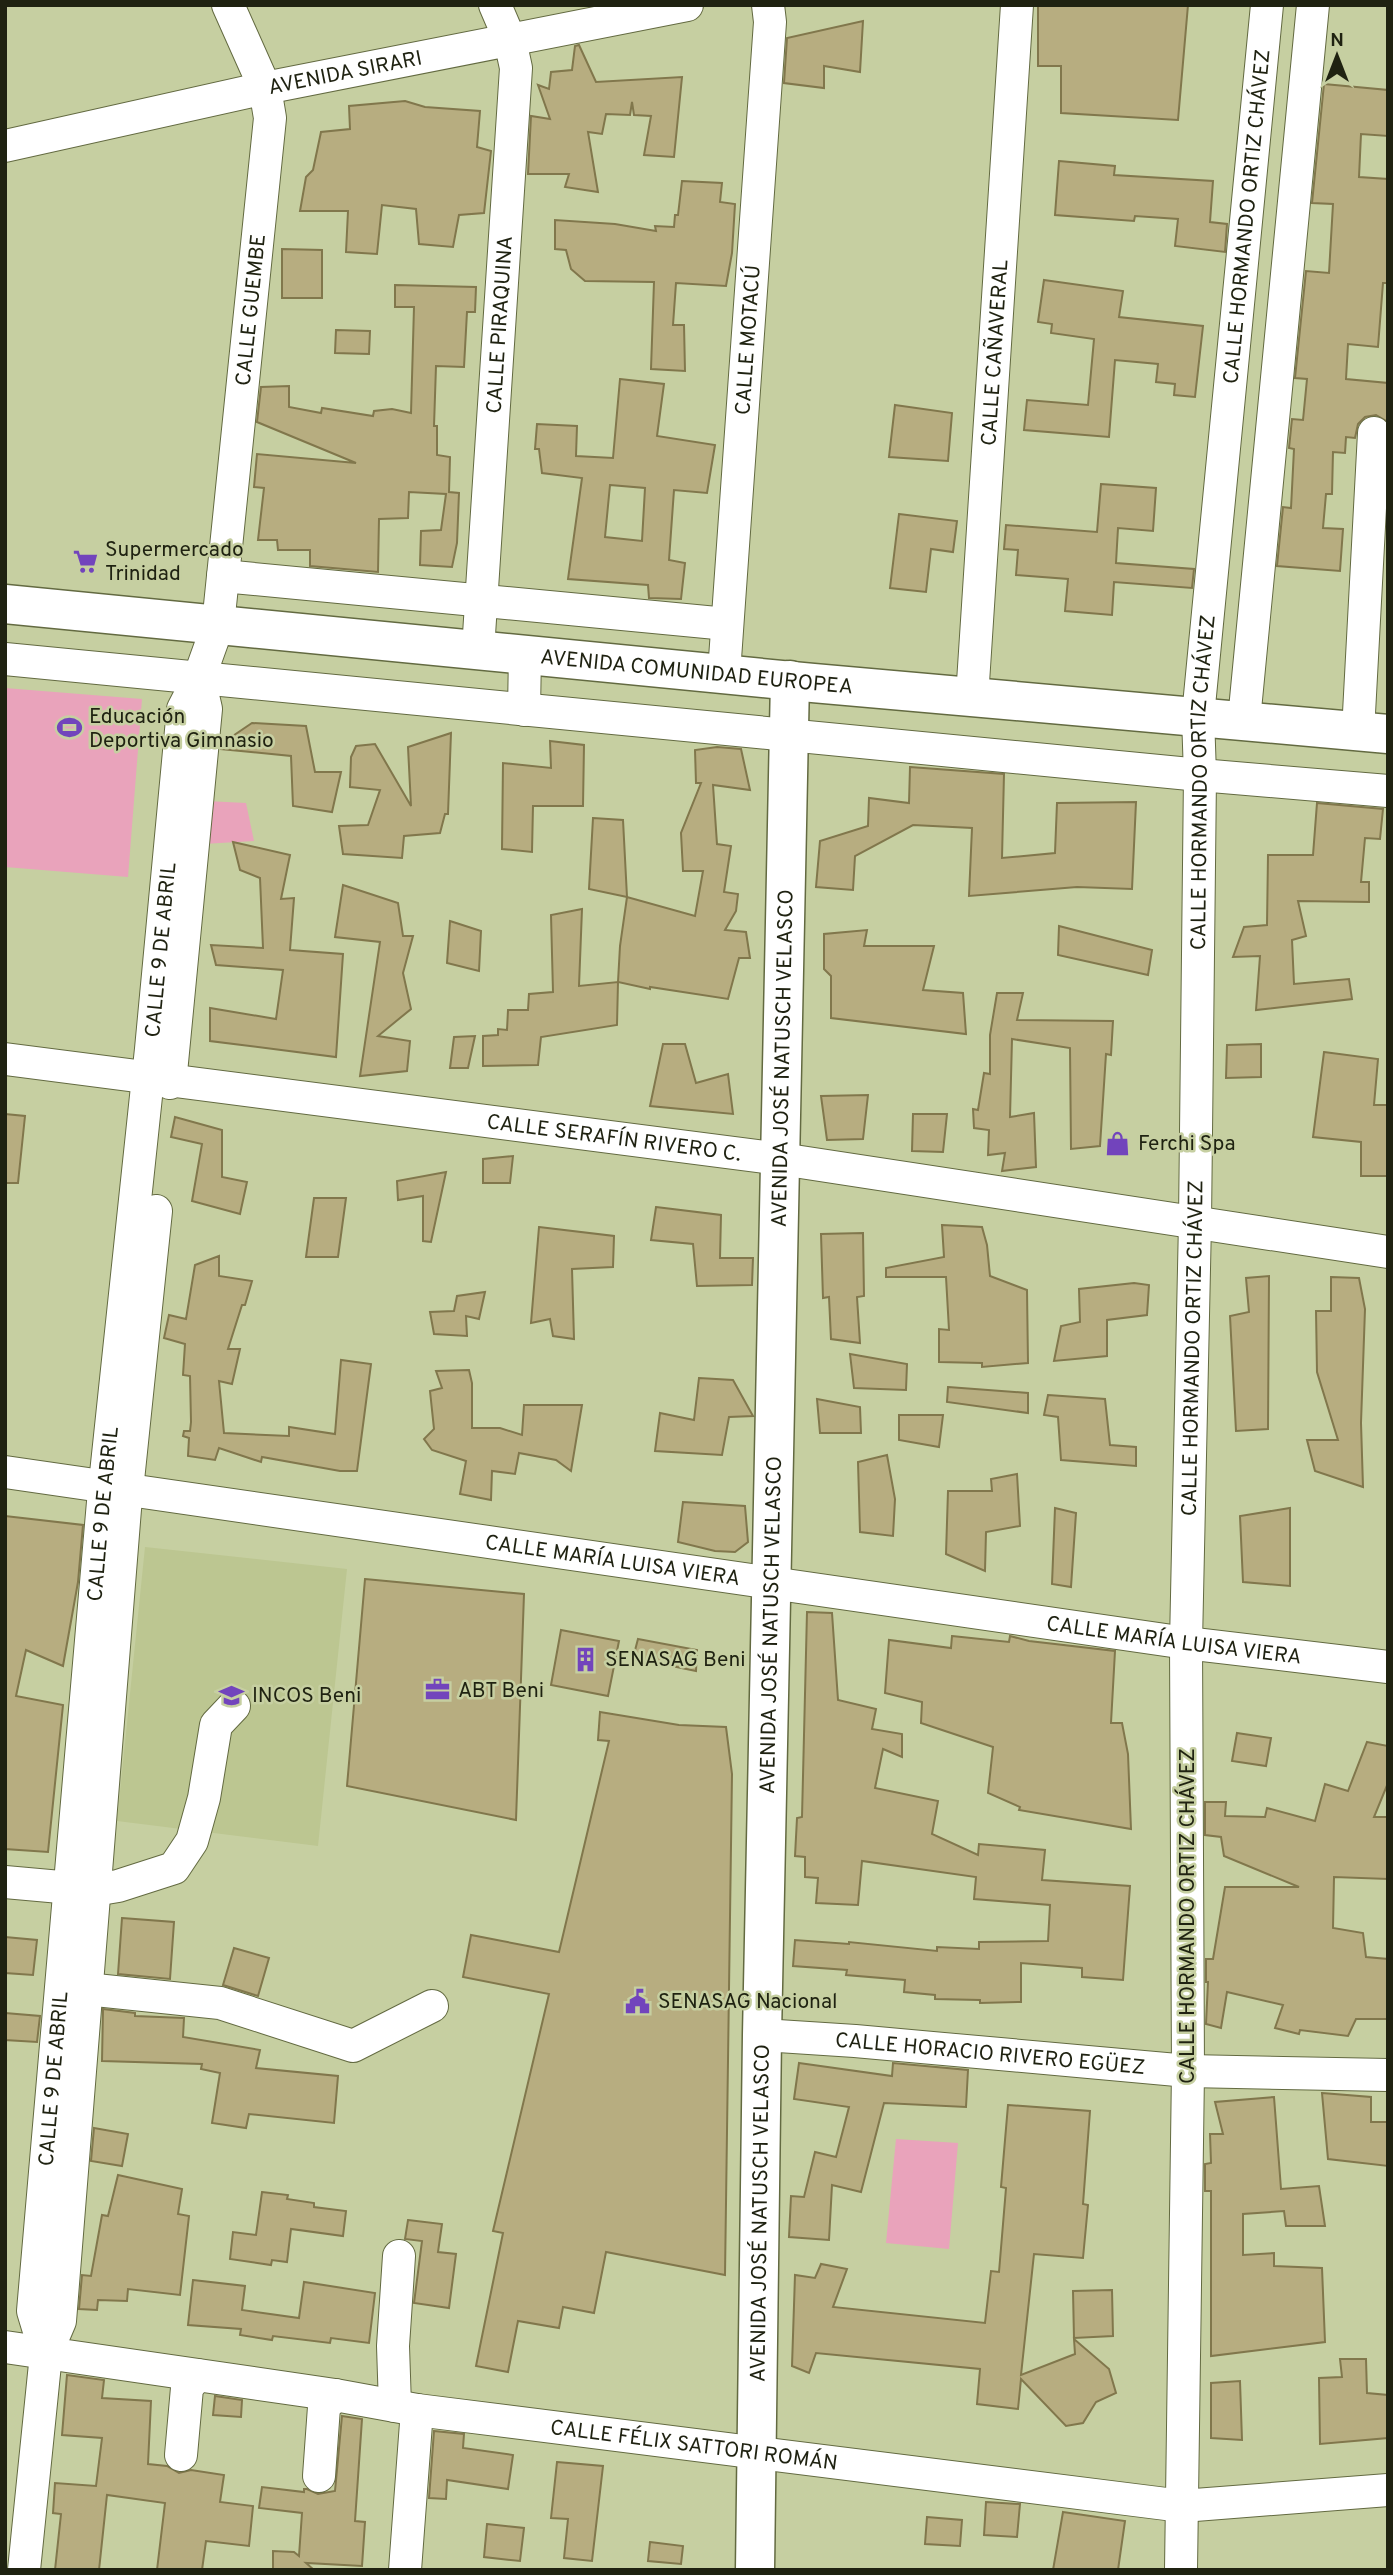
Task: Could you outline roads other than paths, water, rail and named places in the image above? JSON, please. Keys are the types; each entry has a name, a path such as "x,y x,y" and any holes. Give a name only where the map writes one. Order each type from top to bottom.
{"main road":[{"name":"AVENIDA COMUNIDAD EUROPEA","path":"5,604 802,682 1373,733"},
{"name":"AVENIDA JOSÉ NATUSCH VELASCO","path":"778,2570 769,2453 802,682"},
{"name":"AVENIDA JOSÉ NATUSCH VELASCO","path":"755,2570 769,2453"}],"street":[{"name":"CALLE GUEMBE","path":"218,625 270,118 265,89 228,5"},
{"name":"CALLE PIRAQUINA","path":"478,650 516,68 510,40 495,5"},
{"name":"AVENIDA SIRARI","path":"5,145 265,89 687,5"},
{"name":"CALLE MOTACÚ","path":"724,673 769,36 768,5"},
{"name":"CALLE CAÑAVERAL","path":"972,698 1017,5"},
{"name":"CALLE HORMANDO ORTIZ CHÁVEZ","path":"1181,2570 1188,2071 1186,1643 1195,1222 1200,775 1198,716 1267,5"},
{"path":"1244,720 1313,5"},
{"path":"1373,733 1374,433"},
{"path":"223,576 727,624"},
{"name":"CALLE 9 DE ABRIL","path":"46,2354 33,2311 83,1890 116,1489 159,1080 183,709 199,678 218,625"},
{"path":"524,710 525,654"},
{"path":"5,659 800,737 1388,791"},
{"name":"CALLE SERAFÍN RIVERO C.","path":"5,1059 792,1161 1388,1252"},
{"name":"CALLE MARÍA LUISA VIERA","path":"5,1472 1186,1643 1388,1667"},
{"path":"5,1882 83,1890 118,1886 174,1868 192,1841 204,1798 216,1726 234,1706"},
{"name":"CALLE 9 DE ABRIL","path":"24,2570 46,2354 60,2321 86,1989 83,1890"},
{"path":"86,1989 220,2003 353,2046 432,2006"},
{"name":"CALLE HORACIO RIVERO EGÜEZ","path":"775,2036 1188,2071 1388,2075"},
{"path":"399,2256 393,2346 406,2408 405,2570"},
{"name":"CALLE FÉLIX SATTORI ROMÁN","path":"5,2347 335,2395 406,2408 1182,2506 1388,2490"},
{"path":"181,2455 187,2388 197,2375"},
{"path":"319,2476 324,2407 335,2395"}],"place":[{"name":"Supermercado Trinidad","path":"85,561"},
{"name":"Educación Deportiva Gimnasio","path":"69,728"},
{"name":"Ferchi Spa","path":"1118,1143"},
{"name":"SENASAG Beni","path":"585,1659"},
{"name":"ABT Beni","path":"438,1690"},
{"name":"INCOS Beni","path":"232,1695"},
{"name":"SENASAG Nacional","path":"638,2001"}]}
